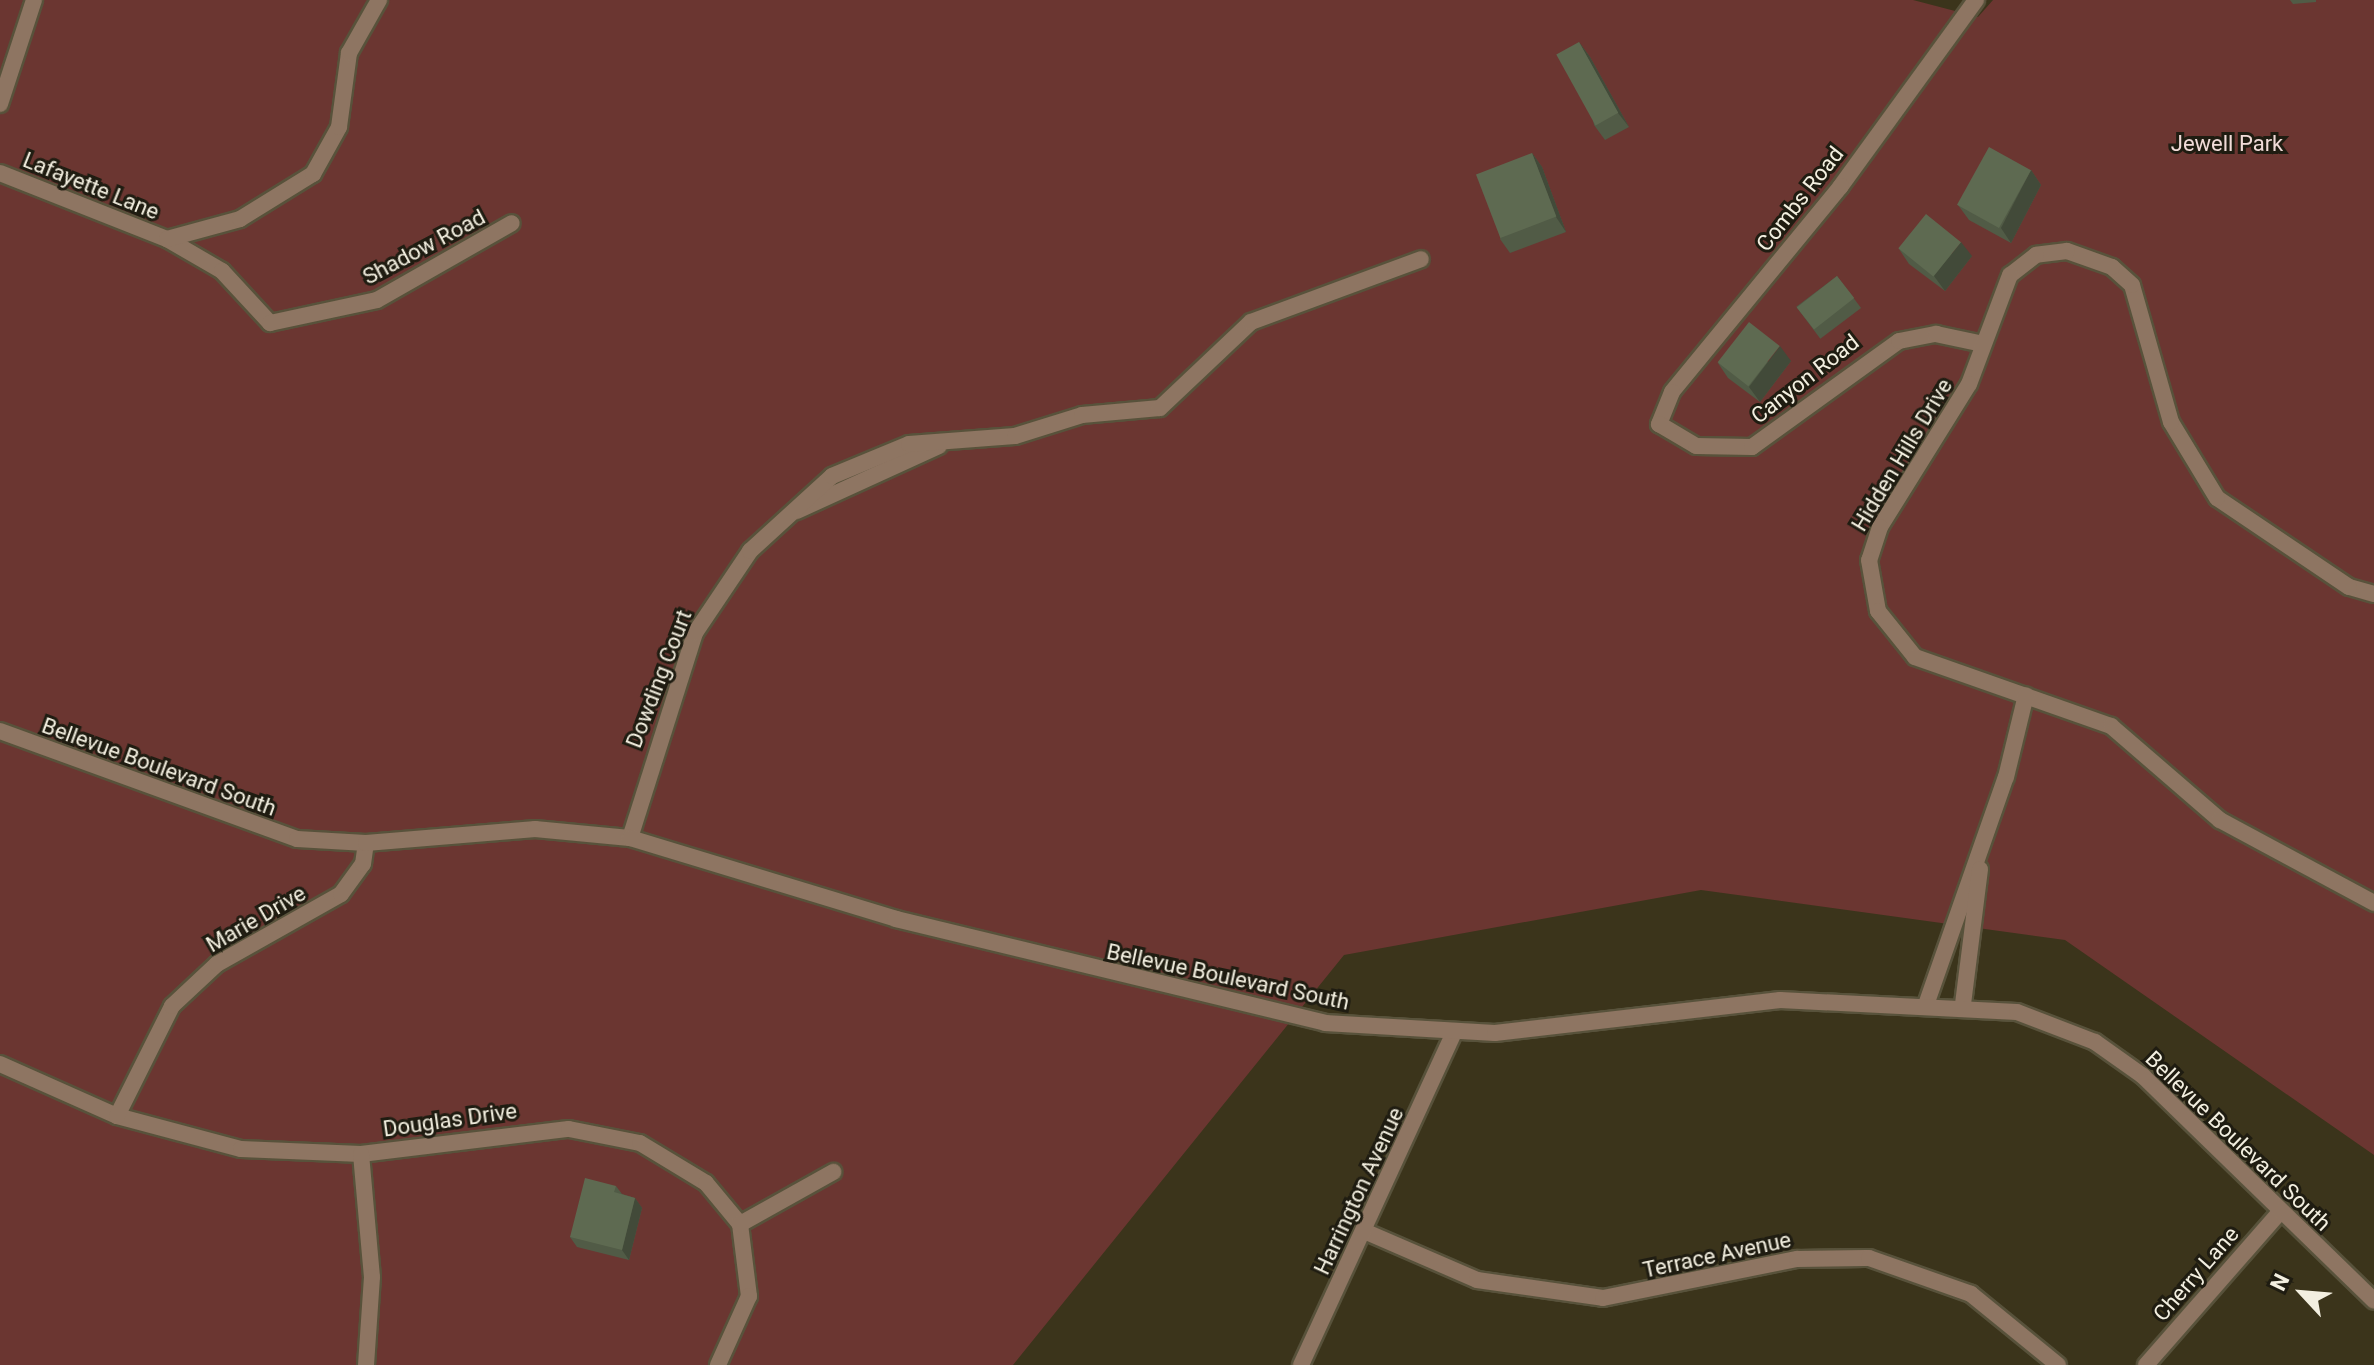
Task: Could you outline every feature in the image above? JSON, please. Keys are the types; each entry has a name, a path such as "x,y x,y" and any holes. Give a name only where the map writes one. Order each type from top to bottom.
{"street":[{"path":"0,104 34,0"},
{"path":"167,239 240,219 313,174 339,127 349,53 379,0"},
{"name":"Combs Road","path":"1659,424 1672,392 1841,186 1976,0"},
{"name":"Lafayette Lane","path":"0,173 167,239"},
{"name":"Shadow Road","path":"167,239 222,271 270,323 377,300 512,223"},
{"name":"Hidden Hills Drive","path":"2374,594 2349,587 2256,530 2202,481 2171,422 2140,300 2112,267 2067,251 2021,264 2001,289 1961,400 1880,527 1869,577 1889,632 1915,657 2111,726 2220,820 2374,903"},
{"name":"Dowding Court","path":"630,838 695,633 731,574 788,514 855,462 949,441 1160,408 1251,322 1421,259"},
{"name":"Canyon Road","path":"1659,424 1696,446 1752,447 1899,341 1936,334 1983,344"},
{"name":"Dowding Court","path":"788,514 949,441"},
{"path":"1927,1002 1979,856 2026,695"},
{"name":"Bellevue Boulevard South","path":"0,731 265,831 366,843 535,829 630,838 1107,975 1325,1023 1453,1034 1729,1001 1963,1004 2042,1020 2117,1056 2374,1301"},
{"name":"Marie Drive","path":"117,1116 172,1006 217,964 341,894 363,864 366,843"},
{"path":"1963,1004 1980,914 1979,856"},
{"name":"Harrington Avenue","path":"1301,1365 1453,1034"},
{"name":"Douglas Drive","path":"0,1064 117,1116 241,1149 361,1154 542,1129 592,1131 677,1162 723,1199 740,1224"},
{"path":"361,1154 372,1277 366,1365"},
{"path":"718,1365 749,1296 740,1224 833,1172"},
{"name":"Cherry Lane","path":"2146,1365 2279,1213"},
{"name":"Terrace Avenue","path":"1364,1231 1477,1280 1603,1298 1797,1259 1869,1258 1971,1294 2058,1365"}],"green space":[{"name":"Jewell Park","path":"0,0 1913,0 1978,17 1993,0 2374,0 2374,1155 2065,940 1701,890 1344,955 1013,1365 0,1365"}],"building":[{"path":"1579,42 1618,113 1596,125 1556,55"},
{"path":"1989,147 2031,170 1999,228 1957,205"},
{"path":"1532,153 1556,216 1500,238 1476,175"},
{"path":"1926,214 1961,242 1933,277 1898,248"},
{"path":"1837,276 1854,298 1814,329 1797,307"},
{"path":"1749,322 1780,346 1748,386 1718,362"},
{"path":"585,1178 616,1186 614,1192 635,1198 622,1250 570,1237"}]}
